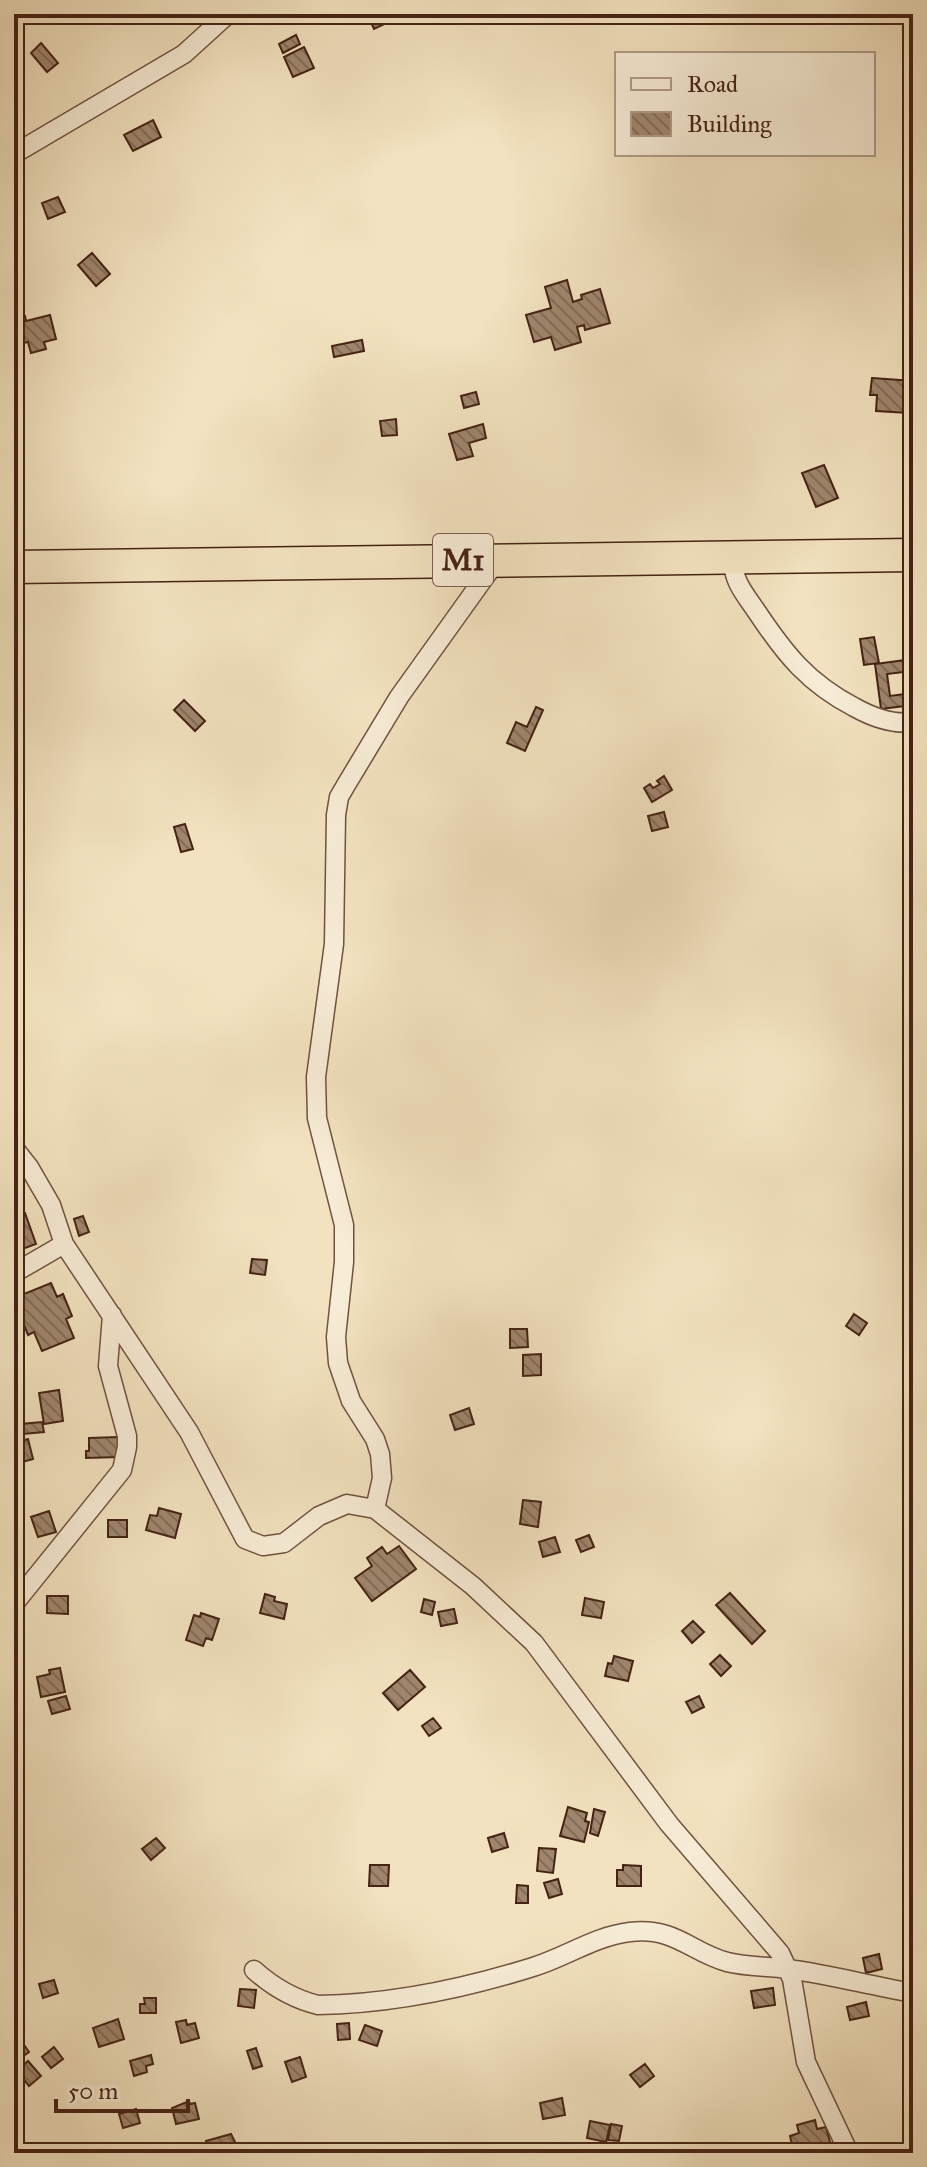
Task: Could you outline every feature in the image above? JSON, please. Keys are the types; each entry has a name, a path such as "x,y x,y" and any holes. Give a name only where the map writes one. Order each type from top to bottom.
{"highway":[{"name":"M1","path":"14,567 913,555"}],"street":[{"path":"19,145 184,54 228,14"},
{"path":"733,557 732,573 746,595 781,647 816,684 876,718 913,722"},
{"path":"375,1509 382,1478 380,1454 375,1439 351,1401 338,1363 336,1337 344,1262 344,1225 317,1118 316,1077 334,944 336,815 339,797 399,697 497,560"},
{"path":"14,1148 51,1205 64,1244 189,1432 245,1539 263,1546 284,1543 319,1516 347,1504 375,1509 473,1586 534,1643 669,1824 771,1940 788,1969 795,1992 806,2062 849,2153"},
{"path":"14,1273 64,1244"},
{"path":"14,1604 122,1470 127,1436 108,1366 112,1315"},
{"path":"254,1970 268,1983 318,2005 381,2002 445,1991 536,1966 608,1935 634,1932 660,1933 681,1939 705,1954 727,1962 788,1969 902,1991 913,1990"}],"building":[{"path":"367,14 397,14 399,17 374,29"},
{"path":"296,35 300,44 283,53 279,44"},
{"path":"41,43 58,63 47,72 31,53"},
{"path":"304,47 314,68 293,77 284,57"},
{"path":"153,120 161,137 133,151 124,135"},
{"path":"58,197 65,212 48,219 42,203"},
{"path":"92,253 110,274 96,286 78,265"},
{"path":"567,280 573,302 582,299 581,295 600,289 610,323 585,330 584,325 577,327 581,342 555,350 551,337 534,342 526,315 551,308 545,287"},
{"path":"50,315 56,339 44,342 46,349 31,353 28,342 14,345 14,318 25,316 26,321"},
{"path":"362,340 364,351 334,357 332,346"},
{"path":"872,378 913,381 909,413 876,411 877,395 870,395"},
{"path":"476,392 479,404 464,408 461,396"},
{"path":"396,419 397,435 382,436 380,421"},
{"path":"483,424 486,438 469,443 473,456 457,460 449,434"},
{"path":"824,465 838,498 816,507 802,473"},
{"path":"874,637 879,663 864,665 860,639"},
{"path":"913,659 913,684 911,671 887,674 890,696 913,693 913,705 881,709 875,664"},
{"path":"184,700 205,721 195,731 174,710"},
{"path":"536,707 543,710 525,751 507,743 516,722 527,727"},
{"path":"664,776 672,790 652,802 644,788 650,784 653,788 660,784 657,781"},
{"path":"664,812 668,827 652,831 648,816"},
{"path":"185,824 193,849 181,852 174,827"},
{"path":"25,1213 36,1244 14,1252 14,1217"},
{"path":"83,1216 89,1232 79,1236 74,1219"},
{"path":"252,1259 267,1260 265,1275 250,1273"},
{"path":"51,1283 57,1297 63,1294 72,1316 66,1319 74,1338 42,1351 34,1332 28,1335 14,1298"},
{"path":"854,1314 867,1323 859,1335 846,1326"},
{"path":"510,1329 527,1329 528,1347 510,1348"},
{"path":"541,1354 541,1375 523,1376 523,1355"},
{"path":"59,1390 63,1421 44,1424 39,1393"},
{"path":"469,1408 474,1424 455,1430 450,1415"},
{"path":"42,1422 44,1432 23,1434 21,1424"},
{"path":"118,1437 119,1457 86,1458 89,1438"},
{"path":"28,1439 33,1459 15,1464 14,1443"},
{"path":"523,1500 541,1502 538,1527 520,1524"},
{"path":"159,1508 181,1514 175,1538 146,1530 150,1515 157,1516"},
{"path":"49,1511 56,1532 38,1537 31,1517"},
{"path":"108,1520 127,1520 127,1537 108,1537"},
{"path":"589,1535 594,1547 581,1552 576,1540"},
{"path":"555,1537 560,1552 543,1557 539,1542"},
{"path":"399,1546 416,1569 372,1601 355,1578 372,1566 367,1558 382,1547 387,1554"},
{"path":"730,1593 765,1631 752,1644 716,1605"},
{"path":"265,1594 275,1597 274,1601 287,1604 284,1619 260,1613"},
{"path":"47,1596 68,1596 68,1614 47,1613"},
{"path":"585,1598 604,1602 601,1618 582,1615"},
{"path":"424,1599 435,1602 432,1615 421,1612"},
{"path":"454,1609 457,1623 441,1626 438,1612"},
{"path":"201,1613 219,1619 212,1640 206,1638 203,1646 186,1640 194,1615 200,1617"},
{"path":"693,1621 704,1632 692,1643 682,1631"},
{"path":"720,1655 731,1666 721,1676 710,1664"},
{"path":"614,1656 633,1661 628,1681 605,1676 608,1663 612,1664"},
{"path":"60,1668 65,1692 41,1697 37,1677"},
{"path":"410,1670 425,1687 398,1710 383,1693"},
{"path":"66,1696 70,1709 52,1714 48,1701"},
{"path":"699,1696 704,1707 692,1713 686,1702"},
{"path":"433,1718 441,1728 429,1736 422,1726"},
{"path":"568,1807 587,1813 585,1821 589,1822 584,1842 560,1836"},
{"path":"594,1809 605,1812 598,1836 590,1833"},
{"path":"504,1833 508,1847 492,1852 488,1838"},
{"path":"156,1838 165,1848 151,1860 142,1849"},
{"path":"539,1848 556,1849 553,1873 537,1871"},
{"path":"370,1865 389,1865 388,1886 369,1886"},
{"path":"623,1865 641,1866 641,1886 617,1886 617,1870 623,1870"},
{"path":"558,1879 562,1894 549,1898 544,1883"},
{"path":"517,1885 528,1886 528,1903 516,1903"},
{"path":"879,1954 882,1969 866,1973 863,1958"},
{"path":"54,1980 58,1993 43,1998 39,1984"},
{"path":"773,1988 775,2005 754,2008 751,1991"},
{"path":"240,1989 256,1990 254,2008 238,2006"},
{"path":"144,1998 156,1998 156,2013 140,2013 140,2004 145,2004"},
{"path":"866,2002 869,2016 850,2020 847,2007"},
{"path":"118,2019 124,2039 99,2047 93,2028"},
{"path":"186,2020 187,2025 195,2023 199,2038 181,2043 176,2022"},
{"path":"349,2023 350,2039 338,2040 337,2024"},
{"path":"365,2025 382,2031 377,2046 359,2040"},
{"path":"22,2042 29,2052 18,2060 14,2047"},
{"path":"54,2047 63,2059 51,2068 42,2057"},
{"path":"256,2048 262,2066 253,2069 247,2051"},
{"path":"151,2055 153,2064 146,2066 147,2072 134,2076 130,2061"},
{"path":"300,2057 306,2077 292,2082 285,2062"},
{"path":"28,2061 41,2076 29,2086 17,2071"},
{"path":"645,2064 654,2076 640,2087 630,2075"},
{"path":"562,2098 565,2115 543,2119 540,2103"},
{"path":"189,2101 190,2104 195,2103 199,2119 176,2124 172,2108"},
{"path":"136,2109 140,2123 123,2128 119,2114"},
{"path":"815,2120 817,2129 826,2127 833,2153 794,2153 790,2136 799,2133 797,2125"},
{"path":"590,2121 610,2125 606,2142 587,2138"},
{"path":"611,2124 622,2126 619,2141 608,2140"},
{"path":"231,2134 238,2148 227,2153 211,2153 206,2141"}]}
